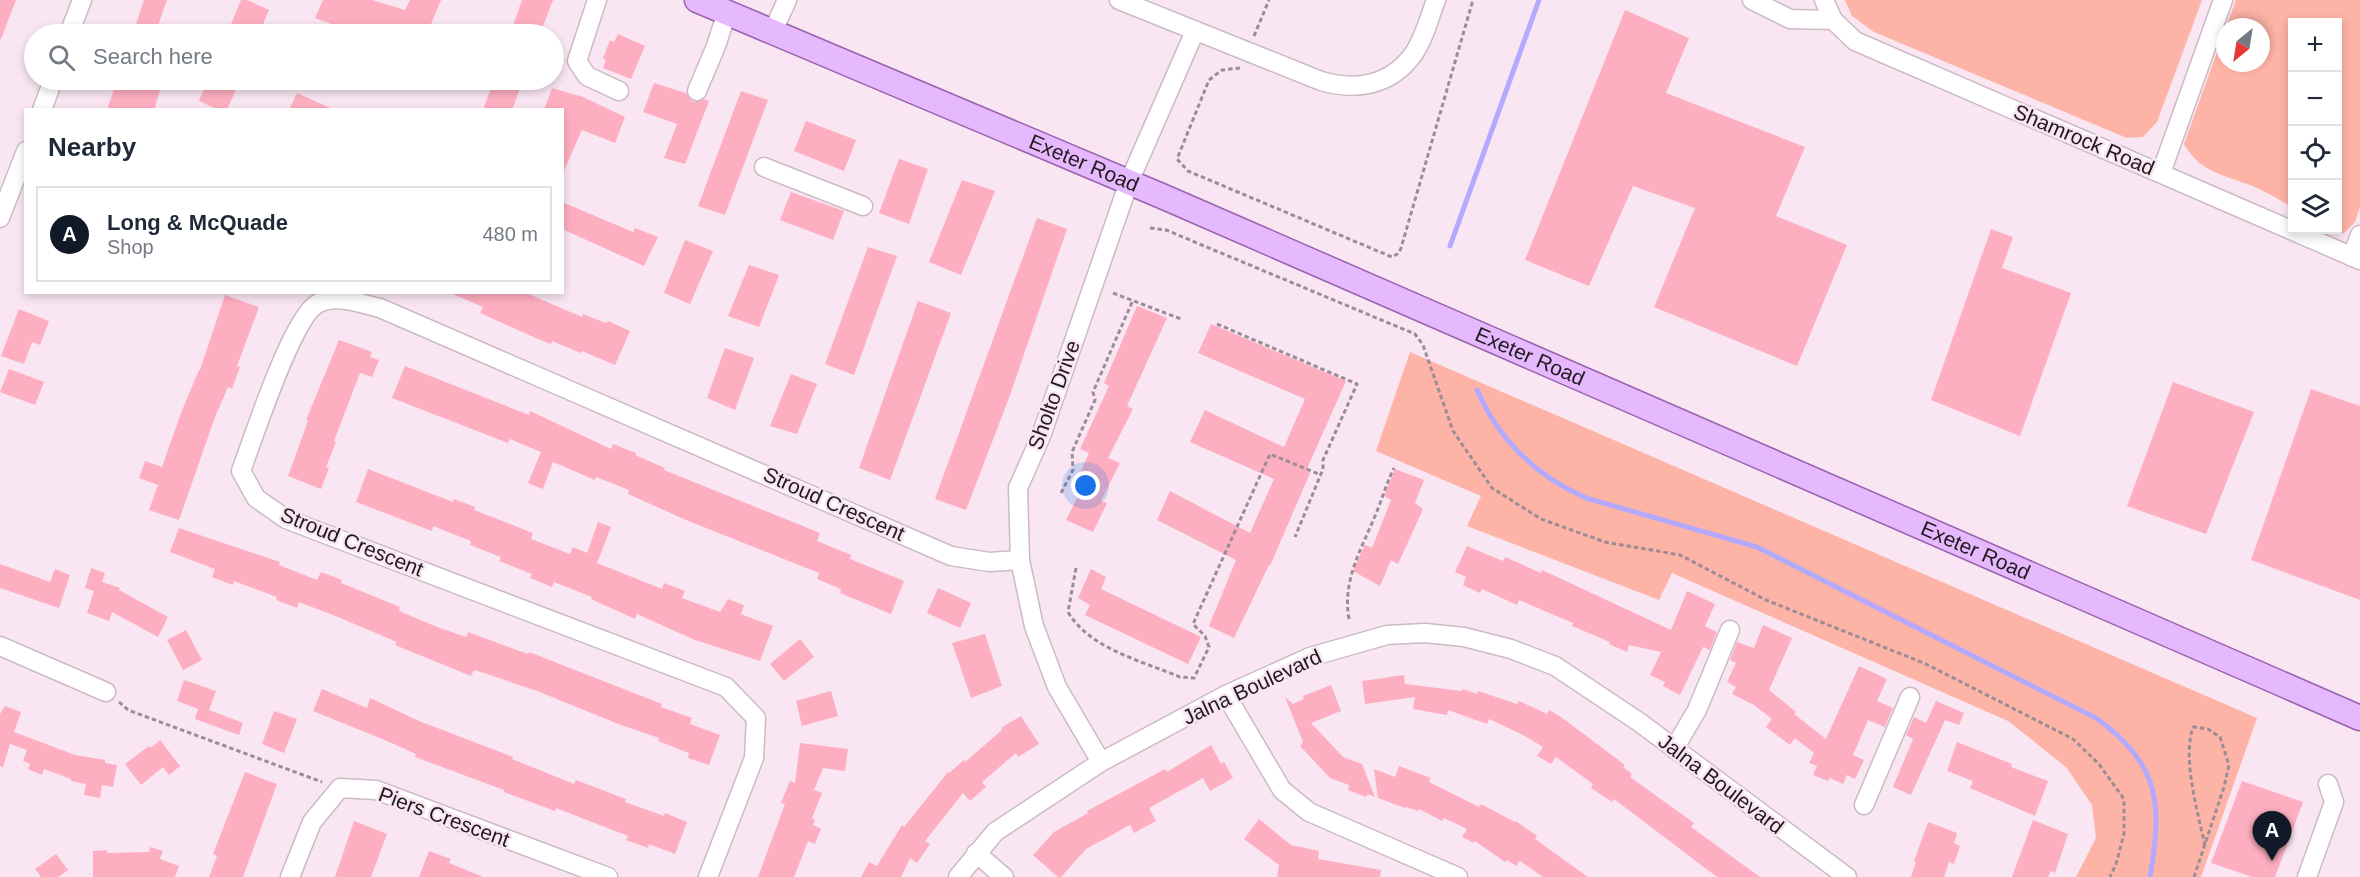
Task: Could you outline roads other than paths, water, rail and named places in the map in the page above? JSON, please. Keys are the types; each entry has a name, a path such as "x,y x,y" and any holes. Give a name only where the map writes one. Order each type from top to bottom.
{"main road":[{"name":"Exeter Road","path":"698,0 1129,182 2360,718"}],"street":[{"path":"73,24 82,0"},
{"path":"597,0 577,61 587,76 619,91"},
{"path":"773,31 787,0"},
{"path":"1119,0 1341,87 1361,87 1381,81 1399,70 1413,55 1436,0"},
{"path":"1752,0 1790,19 1833,20"},
{"name":"Shamrock Road","path":"1824,0 1833,20 1855,41 2356,259"},
{"path":"2161,173 2223,0"},
{"path":"697,91 727,12"},
{"name":"Sholto Drive","path":"1101,762 1057,687 1034,626 1020,560 1018,488 1041,435 1129,182 1195,31"},
{"path":"43,108 49,90"},
{"path":"0,218 24,156"},
{"path":"764,167 863,206"},
{"path":"2356,259 2360,235"},
{"name":"Stroud Crescent","path":"708,877 754,758 756,718 726,687 286,519 256,498 241,471 281,364 303,317 317,304 337,298 380,308 951,556 989,562 1020,560"},
{"path":"1674,749 1697,710 1730,630"},
{"name":"Jalna Boulevard","path":"958,877 994,832 1101,762 1226,695 1310,657 1387,635 1425,633 1464,637 1511,649 1555,666 1674,749 1847,877"},
{"path":"0,646 106,692"},
{"path":"1226,695 1282,790 1309,812 1458,877"},
{"path":"1864,806 1910,697"},
{"path":"2307,877 2334,802 2328,784"},
{"name":"Piers Crescent","path":"290,877 312,822 340,788 376,790 609,877"},
{"path":"976,853 1004,877"}],"waterway":[{"path":"1450,246 1539,0"},
{"path":"1477,390 1496,425 1508,440 1535,467 1568,489 1586,498 1757,547 2096,718 2133,752 2152,787 2156,827 2150,877"}],"place":[{"name":"Long & McQuade","path":"2272,861"}]}
